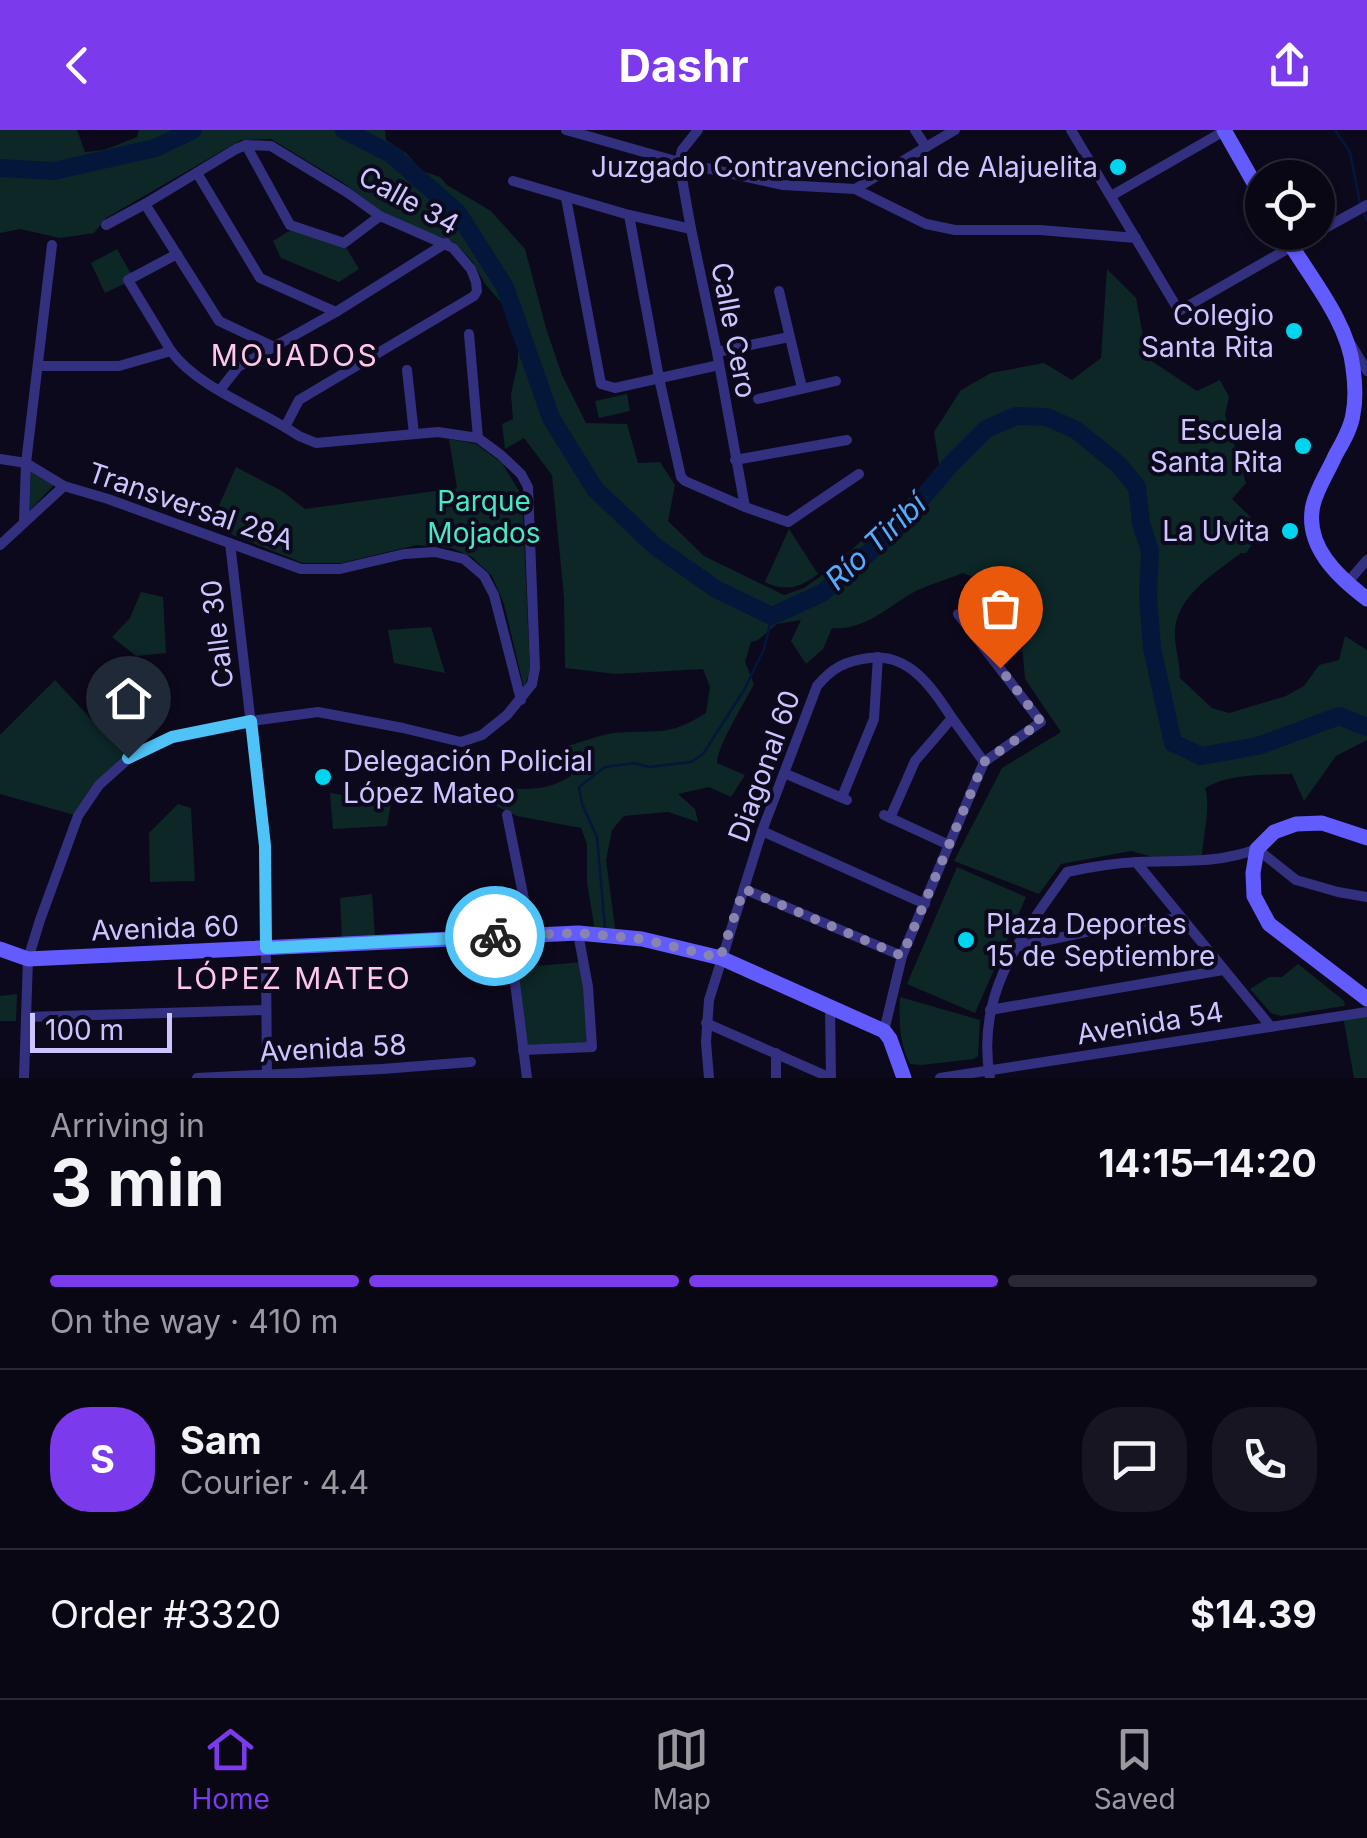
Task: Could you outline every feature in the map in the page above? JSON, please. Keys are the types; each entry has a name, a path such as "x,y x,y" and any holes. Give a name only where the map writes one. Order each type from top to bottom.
{"street":[{"path":"566,130 679,162 783,184 855,189 926,224 955,230 1040,230 1136,238"},
{"path":"679,162 682,150 698,130"},
{"path":"916,130 926,147"},
{"path":"855,189 955,130"},
{"path":"1071,130 1179,311 1272,250"},
{"path":"1111,196 1224,130 1245,167"},
{"path":"106,225 246,145 290,225 344,243 380,216"},
{"name":"Calle 34","path":"246,145 271,146 380,216 446,243 462,256 476,282 474,296 299,400 285,427"},
{"name":"Calle Cero","path":"679,162 745,507"},
{"path":"197,172 260,278 336,312"},
{"path":"513,181 629,216 690,229"},
{"path":"566,198 601,384 615,388 719,365"},
{"path":"146,204 219,321 272,346"},
{"path":"1335,222 1364,207"},
{"path":"629,216 678,472 685,481 783,521 792,520 859,474"},
{"path":"220,390 238,367 446,243"},
{"path":"24,521 26,463 52,245"},
{"path":"1293,250 1367,371"},
{"path":"24,1078 28,959 78,816 98,785 128,758 172,737 318,712 462,742 482,735 520,700 532,684 535,668 528,487 521,474 478,438 438,432 316,443 198,378 171,351 128,280 177,254"},
{"path":"779,291 802,388"},
{"path":"1343,330 1353,366 1353,414 1318,492 1312,520 1321,552 1347,584 1367,599"},
{"path":"469,334 478,438"},
{"path":"717,352 789,337"},
{"path":"38,366 120,366 171,351"},
{"path":"407,370 414,434"},
{"path":"758,398 836,381"},
{"path":"1353,414 1367,400"},
{"path":"735,460 848,440"},
{"path":"0,459 26,463"},
{"name":"Transversal 28A","path":"26,463 64,486 301,569 340,570 404,554 435,552 464,559 484,576 494,595 520,700"},
{"path":"0,545 64,486"},
{"name":"Calle 30","path":"230,544 265,846 267,1076"},
{"path":"1347,584 1367,560"},
{"path":"904,1078 884,1032 902,956 984,762 1041,722 958,614"},
{"path":"784,773 845,798 874,719 878,657 906,665 922,676 984,762"},
{"name":"Diagonal 60","path":"709,1078 706,1022 720,958 816,686 830,670 850,660 878,657"},
{"path":"949,846 887,817 915,761 952,718"},
{"path":"508,815 531,934"},
{"path":"989,1074 986,1043 990,1010 1014,947 1067,872 1136,862 1190,863 1242,855 1257,850 1274,832 1296,824 1322,823 1367,838"},
{"path":"762,832 925,904"},
{"path":"1257,850 1296,880 1367,897"},
{"path":"1257,850 1254,896 1269,924 1367,999"},
{"path":"1136,862 1271,1027"},
{"path":"744,889 902,956"},
{"path":"1014,947 1120,925 1180,918"},
{"path":"523,1050 592,1047 588,987 578,933"},
{"name":"Avenida 60","path":"28,959 578,933 642,939 720,958 884,1032"},
{"path":"509,936 527,1078"},
{"path":"0,949 28,959"},
{"path":"990,1010 1223,970"},
{"path":"706,1022 830,1078 830,1007"},
{"path":"26,1017 266,1010"},
{"name":"Avenida 54","path":"940,1078 989,1074 1041,1062 1367,1012"},
{"path":"776,1054 776,1078"},
{"name":"Avenida 58","path":"197,1078 471,1062"},
{"path":"1041,1062 1044,1078"}],"green space":[{"path":"0,130 77,130 85,152 104,150 137,137 139,130 385,130 386,140 406,153 422,171 440,177 491,211 525,249 562,375 586,423 627,424 638,463 660,462 675,485 668,521 704,556 784,595 804,588 828,571 940,470 934,432 961,390 991,373 1044,363 1072,380 1101,358 1107,269 1136,298 1147,358 1197,391 1220,380 1229,397 1225,415 1246,483 1232,499 1263,529 1246,553 1207,579 1180,611 1175,638 1180,678 1212,708 1229,713 1286,696 1304,686 1319,665 1339,660 1345,636 1367,650 1367,740 1336,756 1304,801 1292,774 1236,777 1205,788 1207,812 1202,856 1164,860 1131,851 1061,864 1039,894 954,861 1002,768 1061,732 1025,679 1014,610 994,586 963,573 918,590 867,621 832,628 823,649 806,664 791,641 801,620 777,624 751,642 745,662 754,684 726,735 717,763 745,775 731,797 709,787 678,794 695,809 698,822 668,812 624,816 612,830 606,860 616,935 595,931 587,882 587,844 581,828 517,816 490,803 492,787 533,789 552,785 571,776 567,746 608,734 681,726 706,713 710,687 703,669 616,674 565,668 564,597 552,475 524,438 505,449 502,424 513,419 511,394 518,341 507,309 485,284 473,262 455,243 388,216 342,182 271,139 241,140 106,218 94,233 60,238 20,229 0,233"},
{"path":"294,228 345,246 359,269 339,282 281,258 273,241"},
{"path":"117,249 131,274 126,283 105,293 91,263"},
{"path":"627,394 630,411 599,418 595,401"},
{"name":"Parque Mojados","path":"449,439 476,444 502,463 522,496 530,670 524,688 504,604 492,576 472,557 452,548 417,545 341,563 303,563 210,526 236,467 282,491 305,509 457,488"},
{"path":"31,471 54,485 29,511"},
{"path":"789,529 818,574 805,583 786,588 765,582"},
{"path":"141,592 163,597 166,653 136,656 112,637 130,618"},
{"path":"431,627 445,673 394,663 388,630"},
{"path":"55,680 128,759 78,816 0,794 0,735"},
{"path":"330,793 391,803 387,826 333,829"},
{"path":"178,804 191,808 195,881 150,882 149,833"},
{"name":"Plaza Deportes 15 de Septiembre","path":"957,867 1026,897 975,1013 907,984"},
{"path":"372,894 375,937 342,940 340,898"},
{"path":"582,962 592,1047 523,1050 513,968"},
{"path":"1298,964 1343,1000 1344,1006 1281,1016 1271,1013 1250,989 1269,977 1282,977"},
{"path":"17,994 16,1021 0,1021 0,996"},
{"path":"900,997 980,1020 978,1056 910,1064 902,1040"},
{"path":"1367,1012 1367,1078 1354,1078 1343,1016"}],"waterway":[{"name":"Río Tiribí","path":"0,168 54,171 155,148 193,130"},
{"name":"Río Tiribí","path":"344,130 391,154 458,213 505,287 551,418 595,489 656,547 716,589 772,616 822,593 895,530 986,429 1016,416 1047,417 1076,430 1119,465 1137,487 1141,523 1150,551 1152,648 1173,743 1201,756 1258,746 1339,716 1367,727"},
{"path":"1335,130 1350,152 1360,203"},
{"path":"1363,210 1367,221"},
{"path":"605,928 597,837 579,787 605,767 691,762 703,754 744,690 764,649 772,616"}],"way so far":[{"path":"495,936 578,933 642,939 720,958 744,889 902,956 984,762 1041,722 1000,668"}],"place":[{"name":"Juzgado Contravencional de Alajuelita","path":"1118,167"},
{"name":"Colegio Santa Rita","path":"1294,331"},
{"name":"Escuela Santa Rita","path":"1303,446"},
{"name":"La Uvita","path":"1290,531"},
{"name":"Delegación Policial López Mateo","path":"323,777"},
{"name":"Plaza Deportes 15 de Septiembre","path":"966,940"}],"district":[{"name":"MOJADOS","path":"295,356"},
{"name":"LÓPEZ MATEO","path":"294,979"}],"route":[{"path":"128,758 172,737 251,721 265,846 266,948 495,936"}]}
